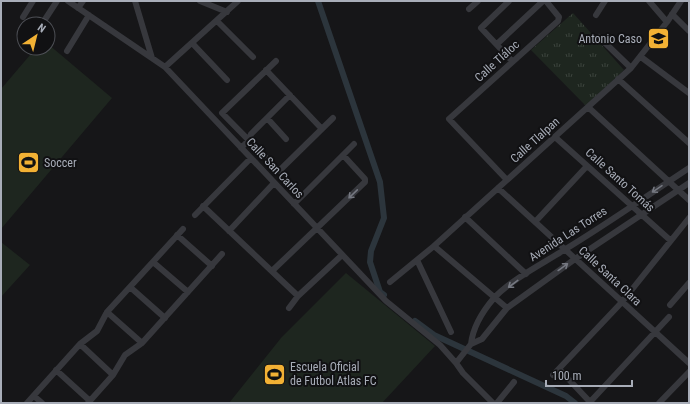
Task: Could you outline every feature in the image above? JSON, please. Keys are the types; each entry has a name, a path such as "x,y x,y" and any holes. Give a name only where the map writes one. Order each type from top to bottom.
{"street":[{"path":"24,16 33,1"},
{"path":"47,16 57,1"},
{"name":"Calle San Carlos","path":"68,1 165,66 241,148 249,160 272,185 294,204 386,301 440,345 463,373 493,403"},
{"path":"78,8 83,1"},
{"path":"135,1 152,58"},
{"path":"200,1 227,12"},
{"path":"165,66 238,1"},
{"path":"469,9 478,1"},
{"path":"509,1 481,28 512,61"},
{"path":"497,44 544,1"},
{"name":"Calle Tláloc","path":"507,180 449,119 559,18 544,1"},
{"path":"596,15 605,1"},
{"path":"648,1 667,22"},
{"name":"Calle Tlalpan","path":"390,282 434,246 631,68 641,57 681,1"},
{"path":"672,14 689,31"},
{"path":"67,51 89,15"},
{"path":"217,21 253,58"},
{"path":"599,37 631,68"},
{"path":"192,43 227,80"},
{"path":"641,57 689,93"},
{"path":"276,61 222,113 248,137 279,171 333,118"},
{"path":"266,70 322,129"},
{"path":"618,79 689,143"},
{"path":"241,148 248,137 290,95"},
{"path":"588,107 689,200"},
{"path":"267,118 286,139"},
{"name":"Calle Santo Tomás","path":"555,136 670,240"},
{"path":"236,143 248,137"},
{"path":"294,204 354,144"},
{"path":"272,271 366,181 343,155"},
{"path":"195,214 249,160"},
{"path":"535,222 587,166"},
{"name":"Avenida Las Torres","path":"469,346 476,322 494,298 526,274 689,168"},
{"name":"Avenida Las Torres","path":"456,363 469,346 482,339 507,308 575,259 689,183"},
{"path":"229,231 272,185"},
{"name":"Calle Santa Clara","path":"498,188 689,363"},
{"path":"203,206 298,296"},
{"path":"465,217 526,274"},
{"path":"553,376 622,302 689,218"},
{"path":"27,403 80,344 97,331 107,312 182,229"},
{"path":"177,235 212,266"},
{"path":"434,246 507,308"},
{"path":"56,370 89,402 113,375 125,355 142,343 222,254"},
{"path":"289,308 298,296 342,255"},
{"path":"417,260 452,332"},
{"path":"153,262 188,292"},
{"path":"670,304 689,283"},
{"path":"130,287 165,318"},
{"path":"107,312 142,343"},
{"path":"559,369 591,402 669,317"},
{"path":"472,332 482,339"},
{"path":"80,344 113,375"},
{"path":"659,403 689,372"},
{"path":"497,403 514,382"},
{"path":"34,396 42,403"}],"green space":[{"path":"573,13 624,70 586,106 531,50"},
{"name":"Soccer","path":"56,51 112,98 1,229 1,89 29,56 56,56"},
{"path":"1,242 30,265 1,297"},
{"path":"346,273 435,346 382,403 229,403 281,338"}],"waterway":[{"path":"318,1 380,182 384,218 371,251 370,262 380,292 384,295"},
{"path":"415,321 434,335 566,396 575,403"}],"place":[{"name":"Antonio Caso","path":"658,39"},
{"name":"Soccer","path":"29,163"},
{"name":"Escuela Oficial de Futbol Atlas FC","path":"274,374"}]}
